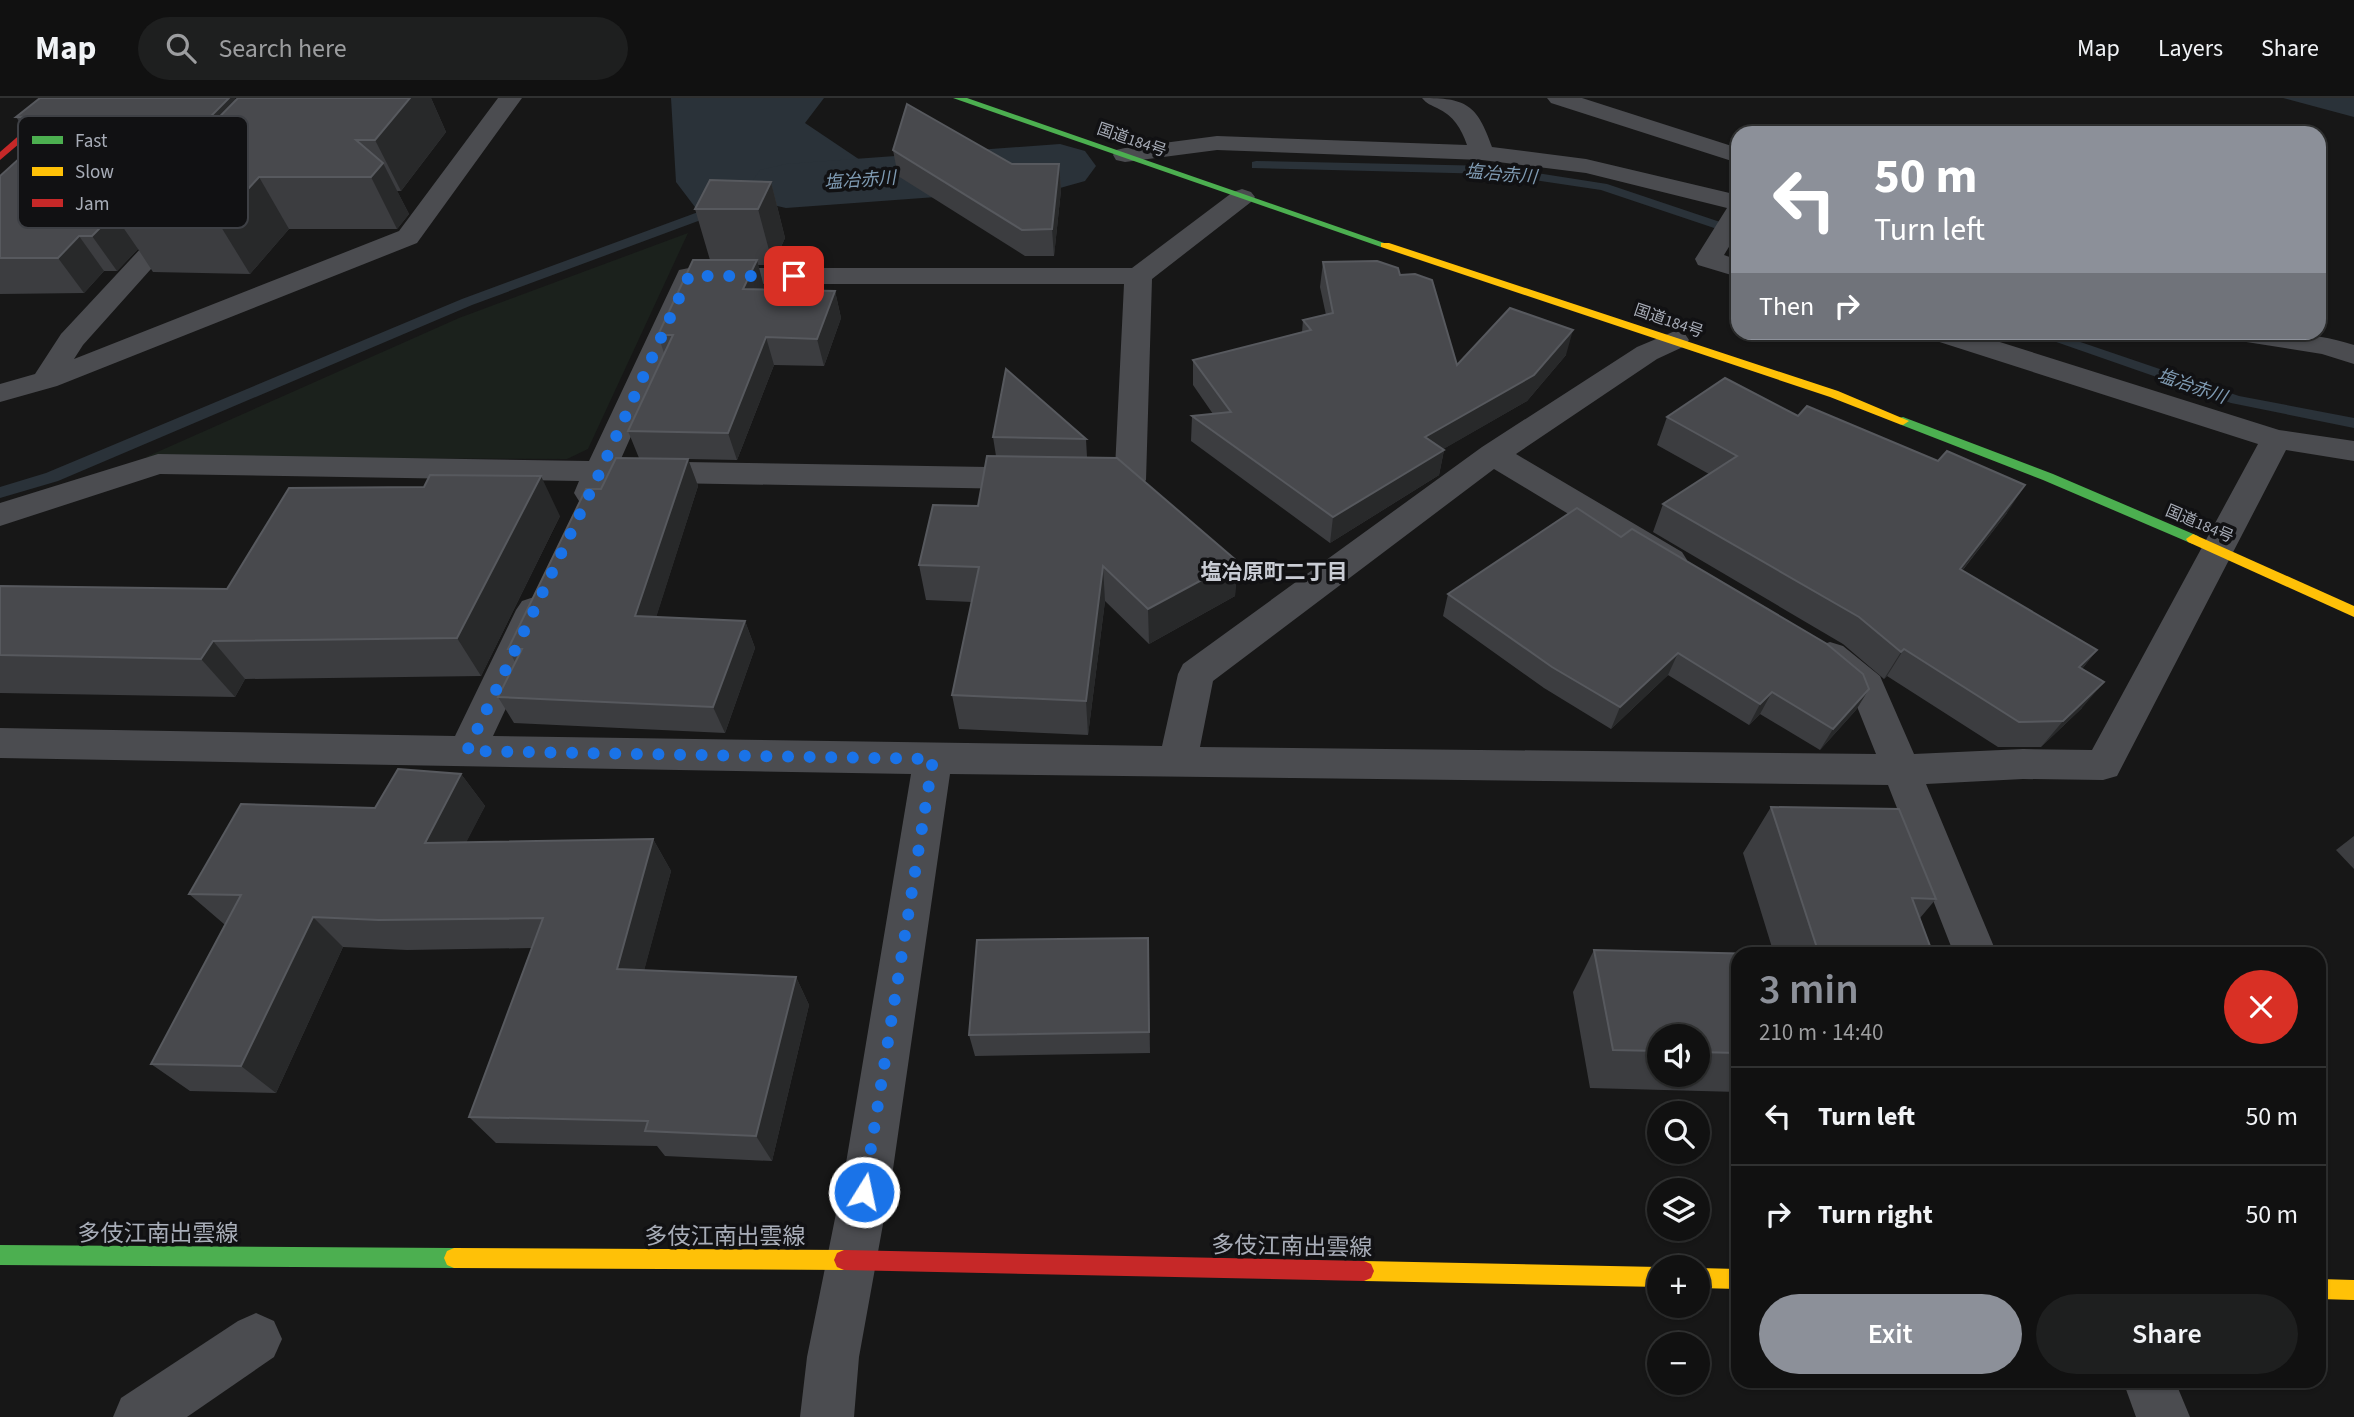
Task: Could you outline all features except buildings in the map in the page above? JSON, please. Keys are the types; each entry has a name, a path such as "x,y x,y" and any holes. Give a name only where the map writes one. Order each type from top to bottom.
{"main road":[{"path":"47,116 68,98"},
{"name":"国道184号","path":"958,98 1242,197 1834,394 2048,477 2219,550 2354,612"},
{"path":"0,157 18,141"},
{"name":"多伎江南出雲線","path":"0,1255 851,1260 1647,1277"},
{"path":"1710,1278 1731,1279"},
{"path":"2326,1289 2354,1290"}],"street":[{"path":"0,393 46,380 408,237 510,98"},
{"path":"1434,98 1472,122 1482,153"},
{"path":"1559,98 1731,154"},
{"path":"1125,155 1217,143 1482,153 1586,166 1731,210"},
{"path":"577,521 689,276 1138,276 1242,197"},
{"path":"1731,218 1708,259 1731,267"},
{"path":"46,380 71,340 175,228"},
{"path":"0,515 158,464 1130,480 1138,276"},
{"path":"1178,762 1196,674 1493,454 1647,353 1675,340"},
{"path":"1962,340 2276,439 2354,451"},
{"path":"2290,340 2327,346 2354,355"},
{"path":"0,743 933,759 1900,770 2023,764 2103,765 2276,439"},
{"path":"1493,454 1697,576"},
{"path":"467,751 548,582"},
{"path":"1805,640 1829,655 1867,686 1973,947"},
{"path":"827,1417 833,1357 869,1169 933,759"},
{"path":"140,1417 256,1339"},
{"path":"2152,1388 2163,1417"}],"shaded area":[{"path":"688,233 588,449 567,459 146,457 459,318"}],"water":[{"path":"671,98 824,98 805,123 869,166 878,187 772,197 701,215 676,182"},
{"path":"2283,98 2354,98 2354,117"}],"waterway":[{"name":"塩冶赤川","path":"1256,165 1493,170 1603,187 1731,230"},
{"name":"塩冶赤川","path":"786,186 1060,166"},
{"path":"0,493 52,477 467,302 720,208"},
{"name":"塩冶赤川","path":"2059,340 2236,400 2354,423"}],"traffic: fast":[{"path":"958,98 1385,245"},
{"path":"1903,421 2048,477 2193,539"},
{"path":"0,1255 454,1258"}],"traffic: slow":[{"path":"1385,245 1834,394 1903,421"},
{"path":"2193,539 2354,612"},
{"path":"454,1258 844,1260"},
{"path":"1364,1271 1647,1277"},
{"path":"1710,1278 1731,1279"},
{"path":"2326,1289 2354,1290"}],"traffic: jam":[{"path":"47,116 68,98"},
{"path":"0,157 18,141"},
{"path":"844,1260 1364,1271"}],"district":[{"name":"塩冶原町二丁目","path":"1274,572"}],"route":[{"path":"794,276 689,276 600,472 467,751 933,759 864,1192"}]}
